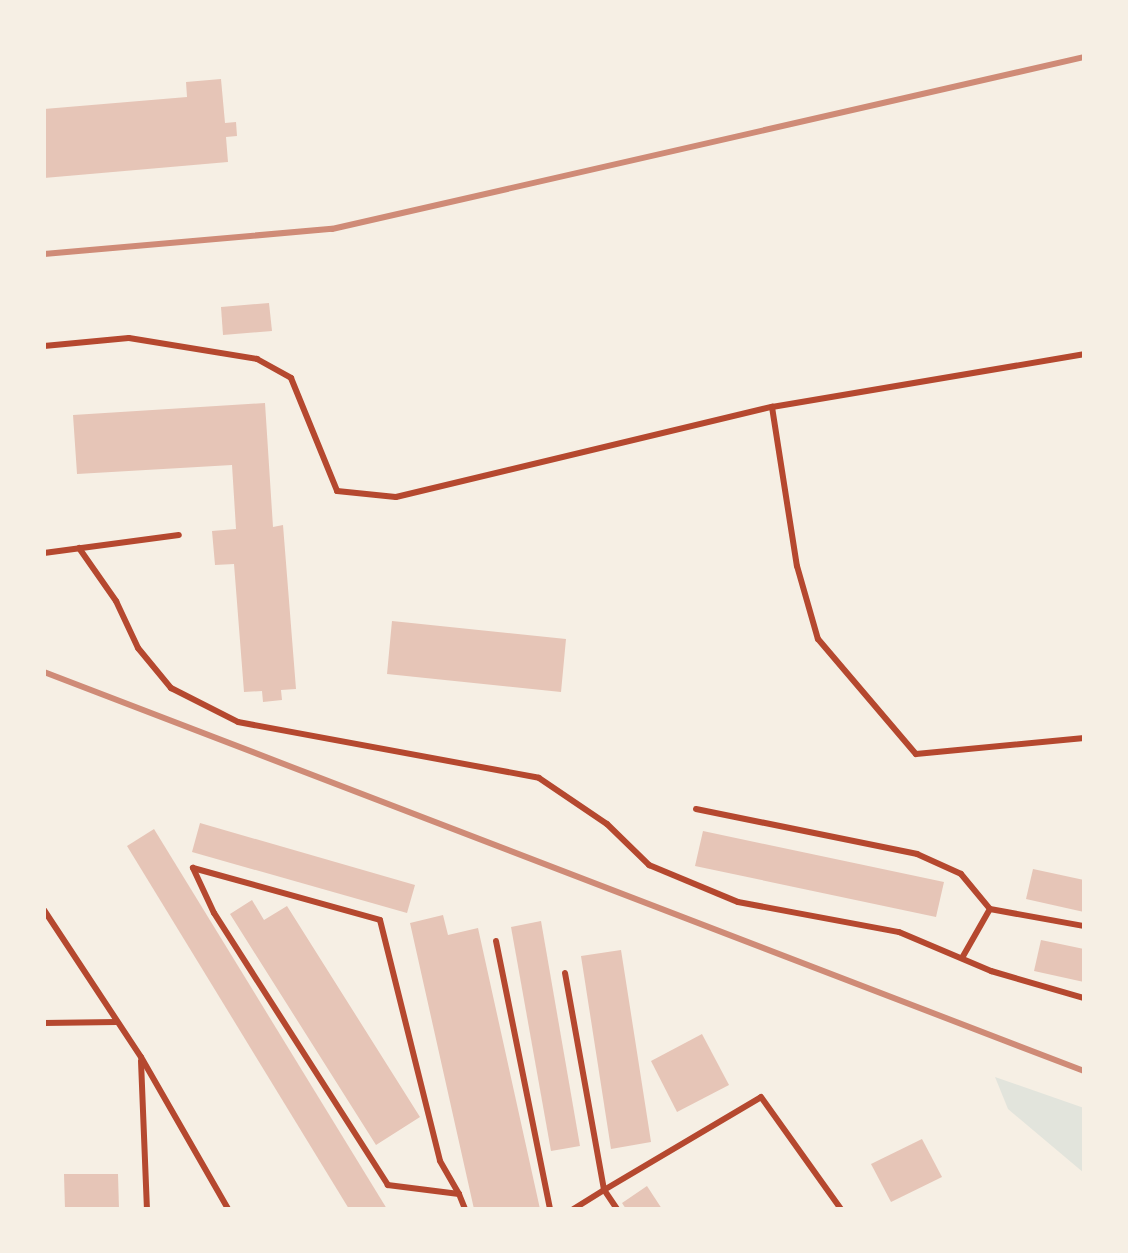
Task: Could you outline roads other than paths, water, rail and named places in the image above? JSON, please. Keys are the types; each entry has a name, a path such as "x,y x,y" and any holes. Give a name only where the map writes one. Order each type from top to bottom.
{"lane":[{"path":"44,346 129,338 257,359 291,378 337,491 396,497 772,407 930,384 1084,354"},
{"path":"772,407 797,566 818,639 916,754 1084,738"},
{"path":"44,553 179,535"},
{"path":"79,548 116,601 138,648 171,688 238,722 539,778 607,824 649,865 738,902 899,932 962,958 1084,998"},
{"path":"696,809 917,854 961,874 990,909 1084,926"},
{"path":"459,1194 388,1185 214,913 193,868 380,920 440,1161 459,1194 465,1209"},
{"path":"962,958 990,909"},
{"path":"44,910 141,1057 228,1209"},
{"path":"496,941 550,1209"},
{"path":"565,973 604,1190 617,1209"},
{"path":"44,1023 117,1022"},
{"path":"141,1057 147,1209"},
{"path":"573,1209 761,1097 841,1209"}],"railway":[{"path":"44,254 332,229 1084,57"},
{"path":"44,672 1084,1071"}]}
